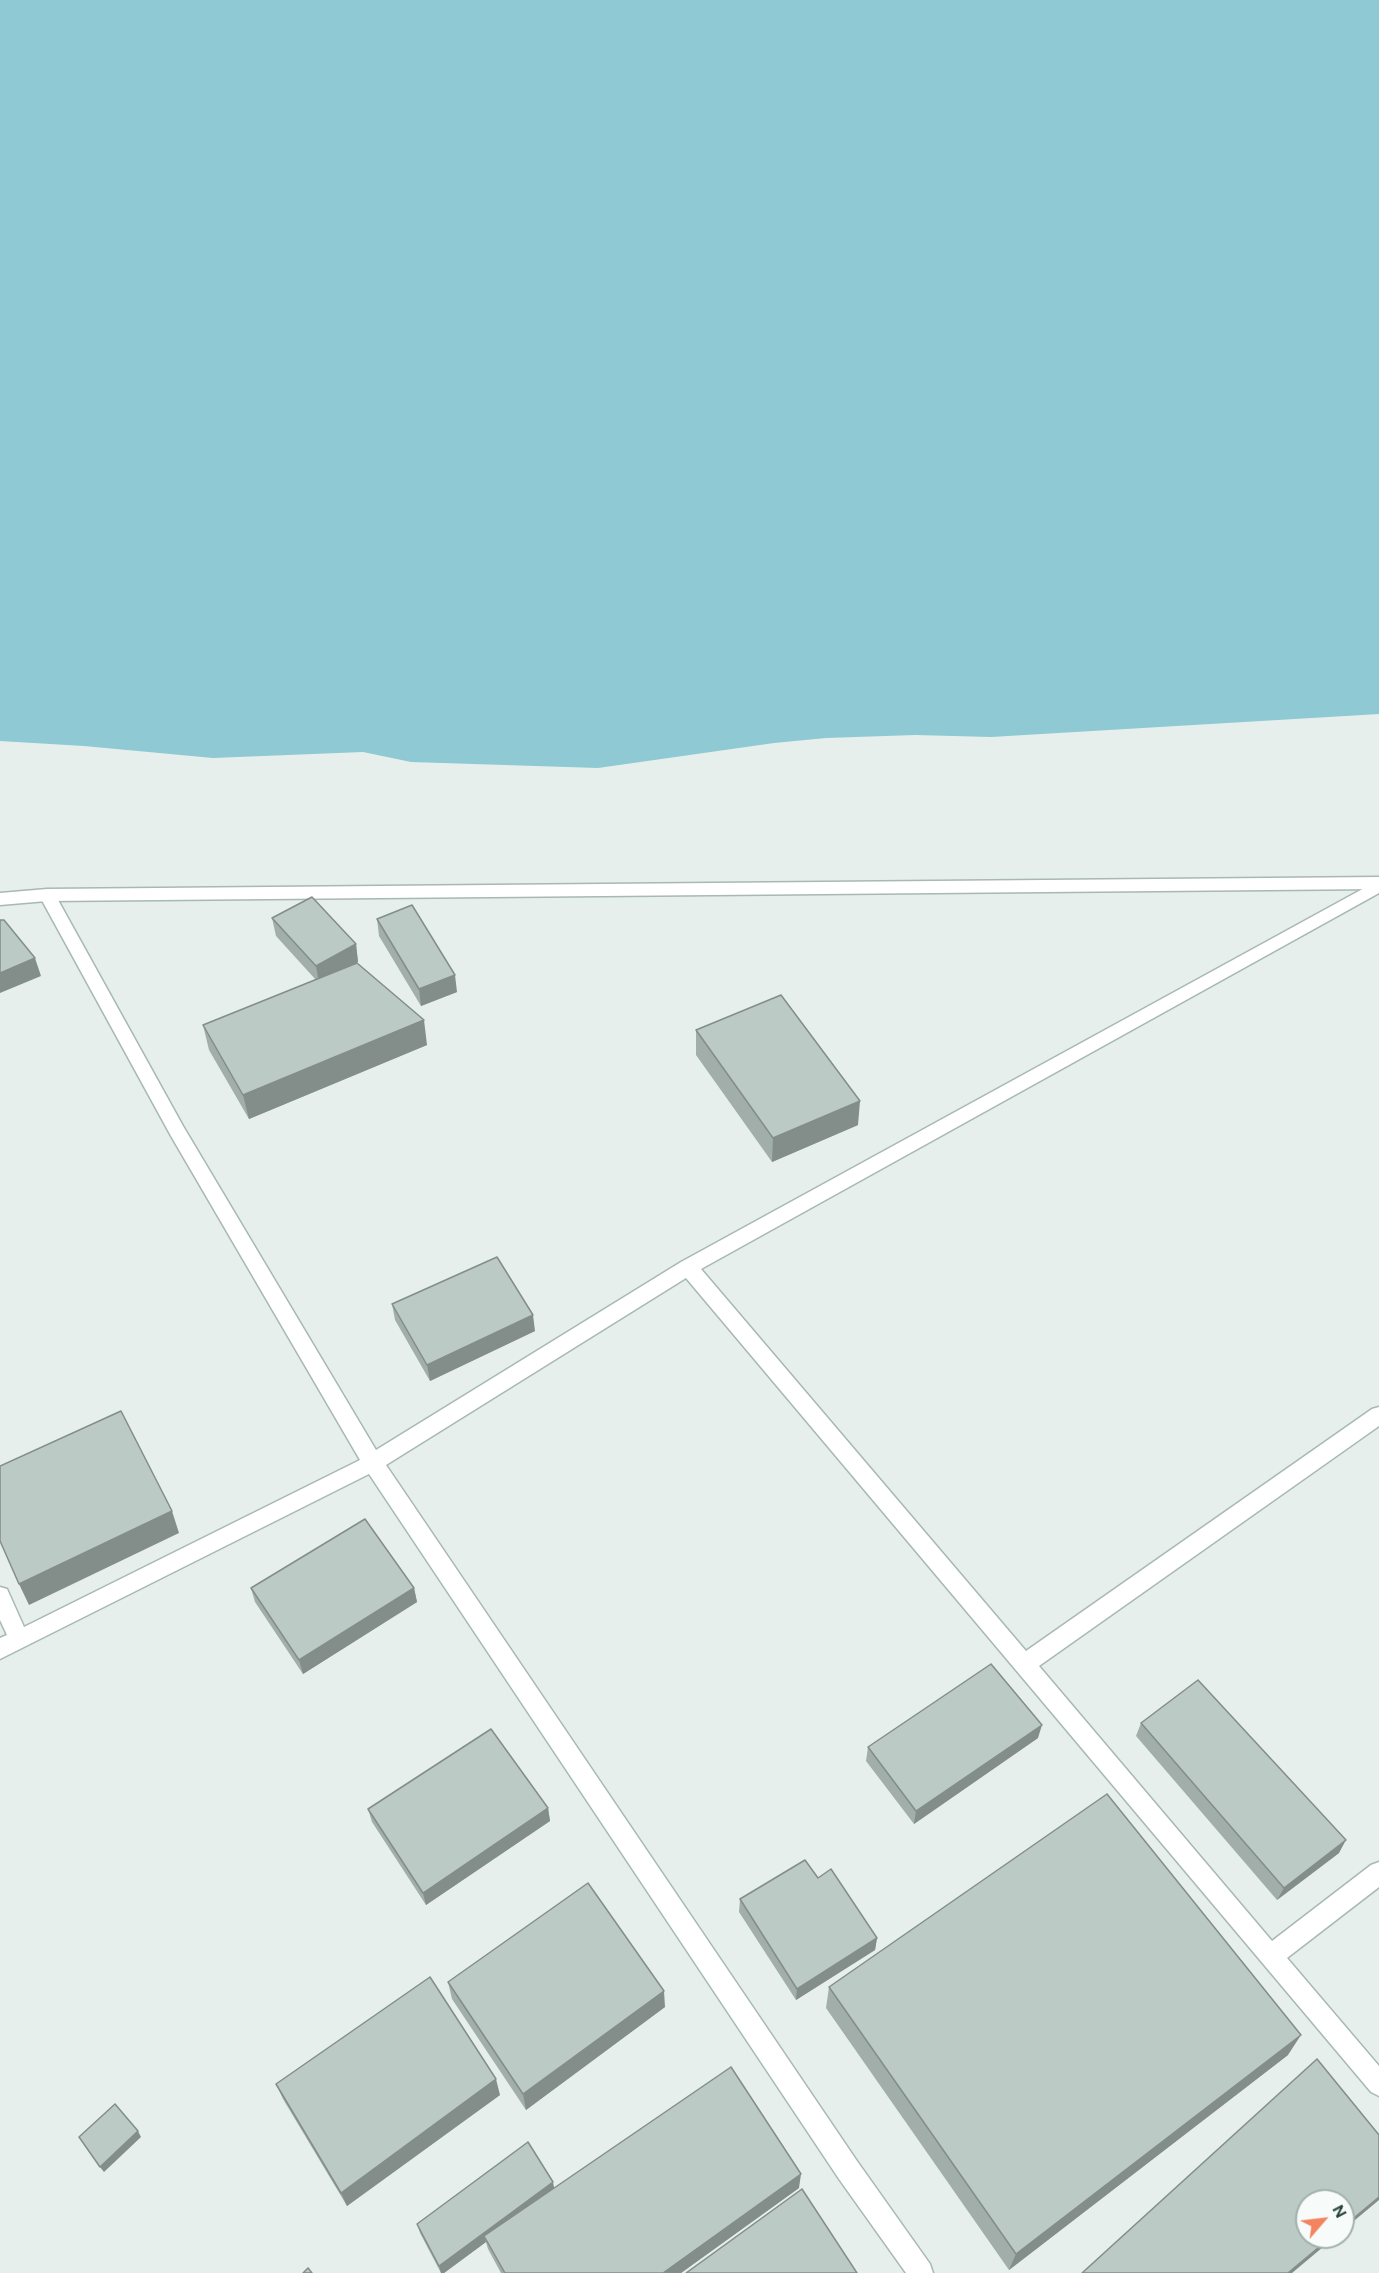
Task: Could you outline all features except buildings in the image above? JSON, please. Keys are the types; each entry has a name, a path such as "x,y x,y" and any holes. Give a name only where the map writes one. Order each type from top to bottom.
{"street":[{"path":"0,899 47,896 1379,884"},
{"path":"0,1649 373,1463 688,1267 1379,884"},
{"path":"47,896 177,1131 373,1463 841,2160 921,2273"},
{"path":"688,1267 1379,2084"},
{"path":"1024,1664 1379,1415"},
{"path":"0,1596 19,1640"},
{"path":"1271,1956 1379,1873"}],"water":[{"path":"0,0 1379,0 1379,714 991,737 915,735 826,738 774,743 598,768 411,762 363,752 213,758 0,741"}]}
